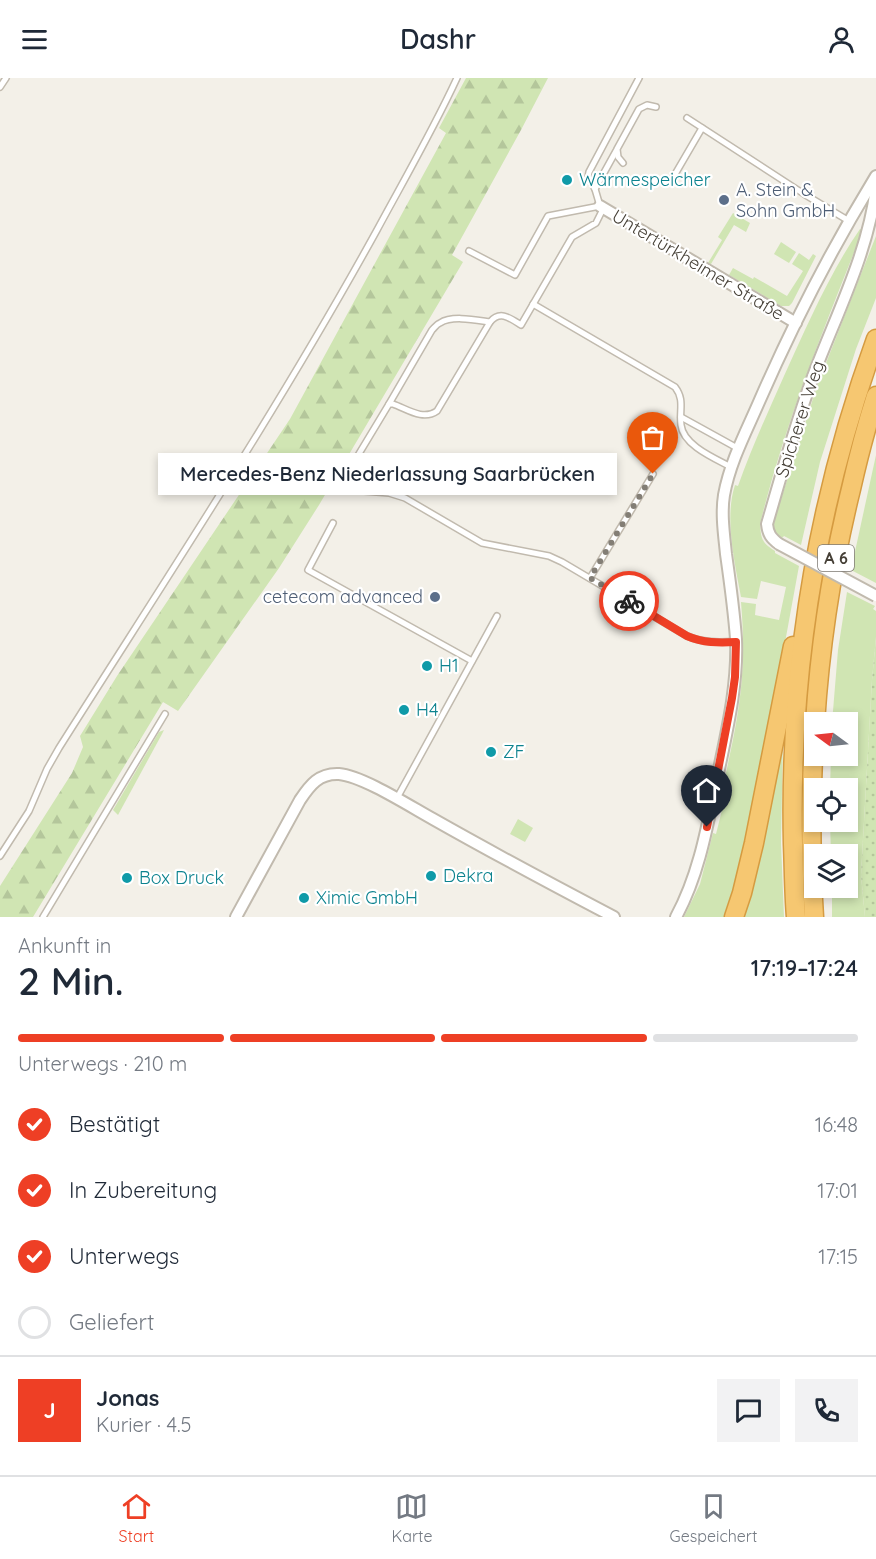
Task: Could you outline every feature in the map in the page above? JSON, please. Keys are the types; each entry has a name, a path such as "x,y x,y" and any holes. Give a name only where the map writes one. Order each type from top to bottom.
{"highway":[{"name":"A 6","path":"796,917 793,819 796,712 810,589 819,537 837,461 876,339"},
{"name":"A 6","path":"816,712 831,583 857,464 876,396"},
{"name":"A 6","path":"734,917 754,843 792,647 810,589"},
{"path":"813,766 814,917"}],"street":[{"name":"Untertürkheimer Straße","path":"676,917 693,881 712,805 735,677 736,642 723,525 724,498 731,467 796,323 849,221 876,176"},
{"name":"Spicherer Weg","path":"876,188 869,227 811,382 767,524 772,539 779,544 876,596"},
{"name":"Untertürkheimer Straße","path":"602,208 796,323"},
{"path":"236,917 300,800 312,783 322,777 341,774 363,781 614,917"}],"lane":[{"path":"0,87 6,78"},
{"path":"0,856 29,811 47,769 59,748 255,437 349,281 457,78"},
{"path":"389,404 426,416 437,411 490,322 498,316 505,316 520,325 572,237 596,222 602,208 588,177 590,167 639,78"},
{"path":"595,189 639,109 647,105 656,107"},
{"path":"687,118 849,221"},
{"path":"651,179 661,182 674,176 702,128"},
{"path":"617,149 618,157 623,163"},
{"path":"469,251 515,275 548,216 602,208"},
{"path":"533,304 675,387 680,395 682,429 689,441 731,467"},
{"path":"490,322 469,319 449,320 440,322 432,330 351,466 349,480 353,486 364,491 398,495 482,543 549,556 687,636 703,642 736,642"},
{"path":"681,417 739,449"},
{"path":"590,578 653,474"},
{"path":"333,523 308,570 472,661"},
{"path":"396,799 496,616"},
{"path":"43,917 165,714"}],"green space":[{"path":"466,78 548,78 452,255 463,262 319,505 279,568 178,711 163,702 33,917 0,917 0,886 72,773 83,747 80,736 117,676 290,419 446,133 439,128"},
{"path":"733,213 750,223 746,232 734,225 711,264 708,263 722,240 718,237"},
{"path":"860,229 863,230 780,451 760,524 762,537 767,546 799,566 756,801 733,896 725,917 684,917 700,884 713,833 716,834 723,806 719,805 741,692 743,639 741,602 756,604 755,615 779,620 786,587 761,581 757,599 741,597 730,526 735,485 738,486 748,458 819,301"},
{"path":"876,236 876,298 856,349 820,462 801,545 784,536 782,538 773,527 817,386"},
{"path":"781,242 796,252 789,263 774,254"},
{"path":"799,253 809,260 813,254 816,256 789,306 781,306 729,275 733,268 787,296 803,271 792,264"},
{"path":"876,455 876,583 851,570"},
{"path":"847,592 875,606 873,609 876,611 861,875 865,917 832,917 832,898 858,898 858,844 831,844 830,832 858,832 858,778 830,778 831,766 858,766 858,712 833,712 838,650"},
{"path":"876,637 876,917 865,917 861,875"},
{"path":"164,730 118,815 113,810 159,732"},
{"path":"783,737 781,843 784,917 740,917"},
{"path":"518,819 533,828 525,842 510,834"}],"way so far":[{"path":"629,601 590,578 653,474"}],"place":[{"name":"Wärmespeicher","path":"567,180"},
{"name":"A. Stein & Sohn GmbH","path":"724,200"},
{"name":"Mercedes-Benz Niederlassung Saarbrücken","path":"653,474"},
{"name":"cetecom advanced","path":"435,597"},
{"name":"H1","path":"427,666"},
{"name":"H4","path":"404,710"},
{"name":"ZF","path":"491,752"},
{"name":"Dekra","path":"431,876"},
{"name":"Box Druck","path":"127,878"},
{"name":"Ximic GmbH","path":"304,898"}],"route":[{"path":"629,601 695,640 712,643 736,642 735,677 728,725 707,827"}]}
